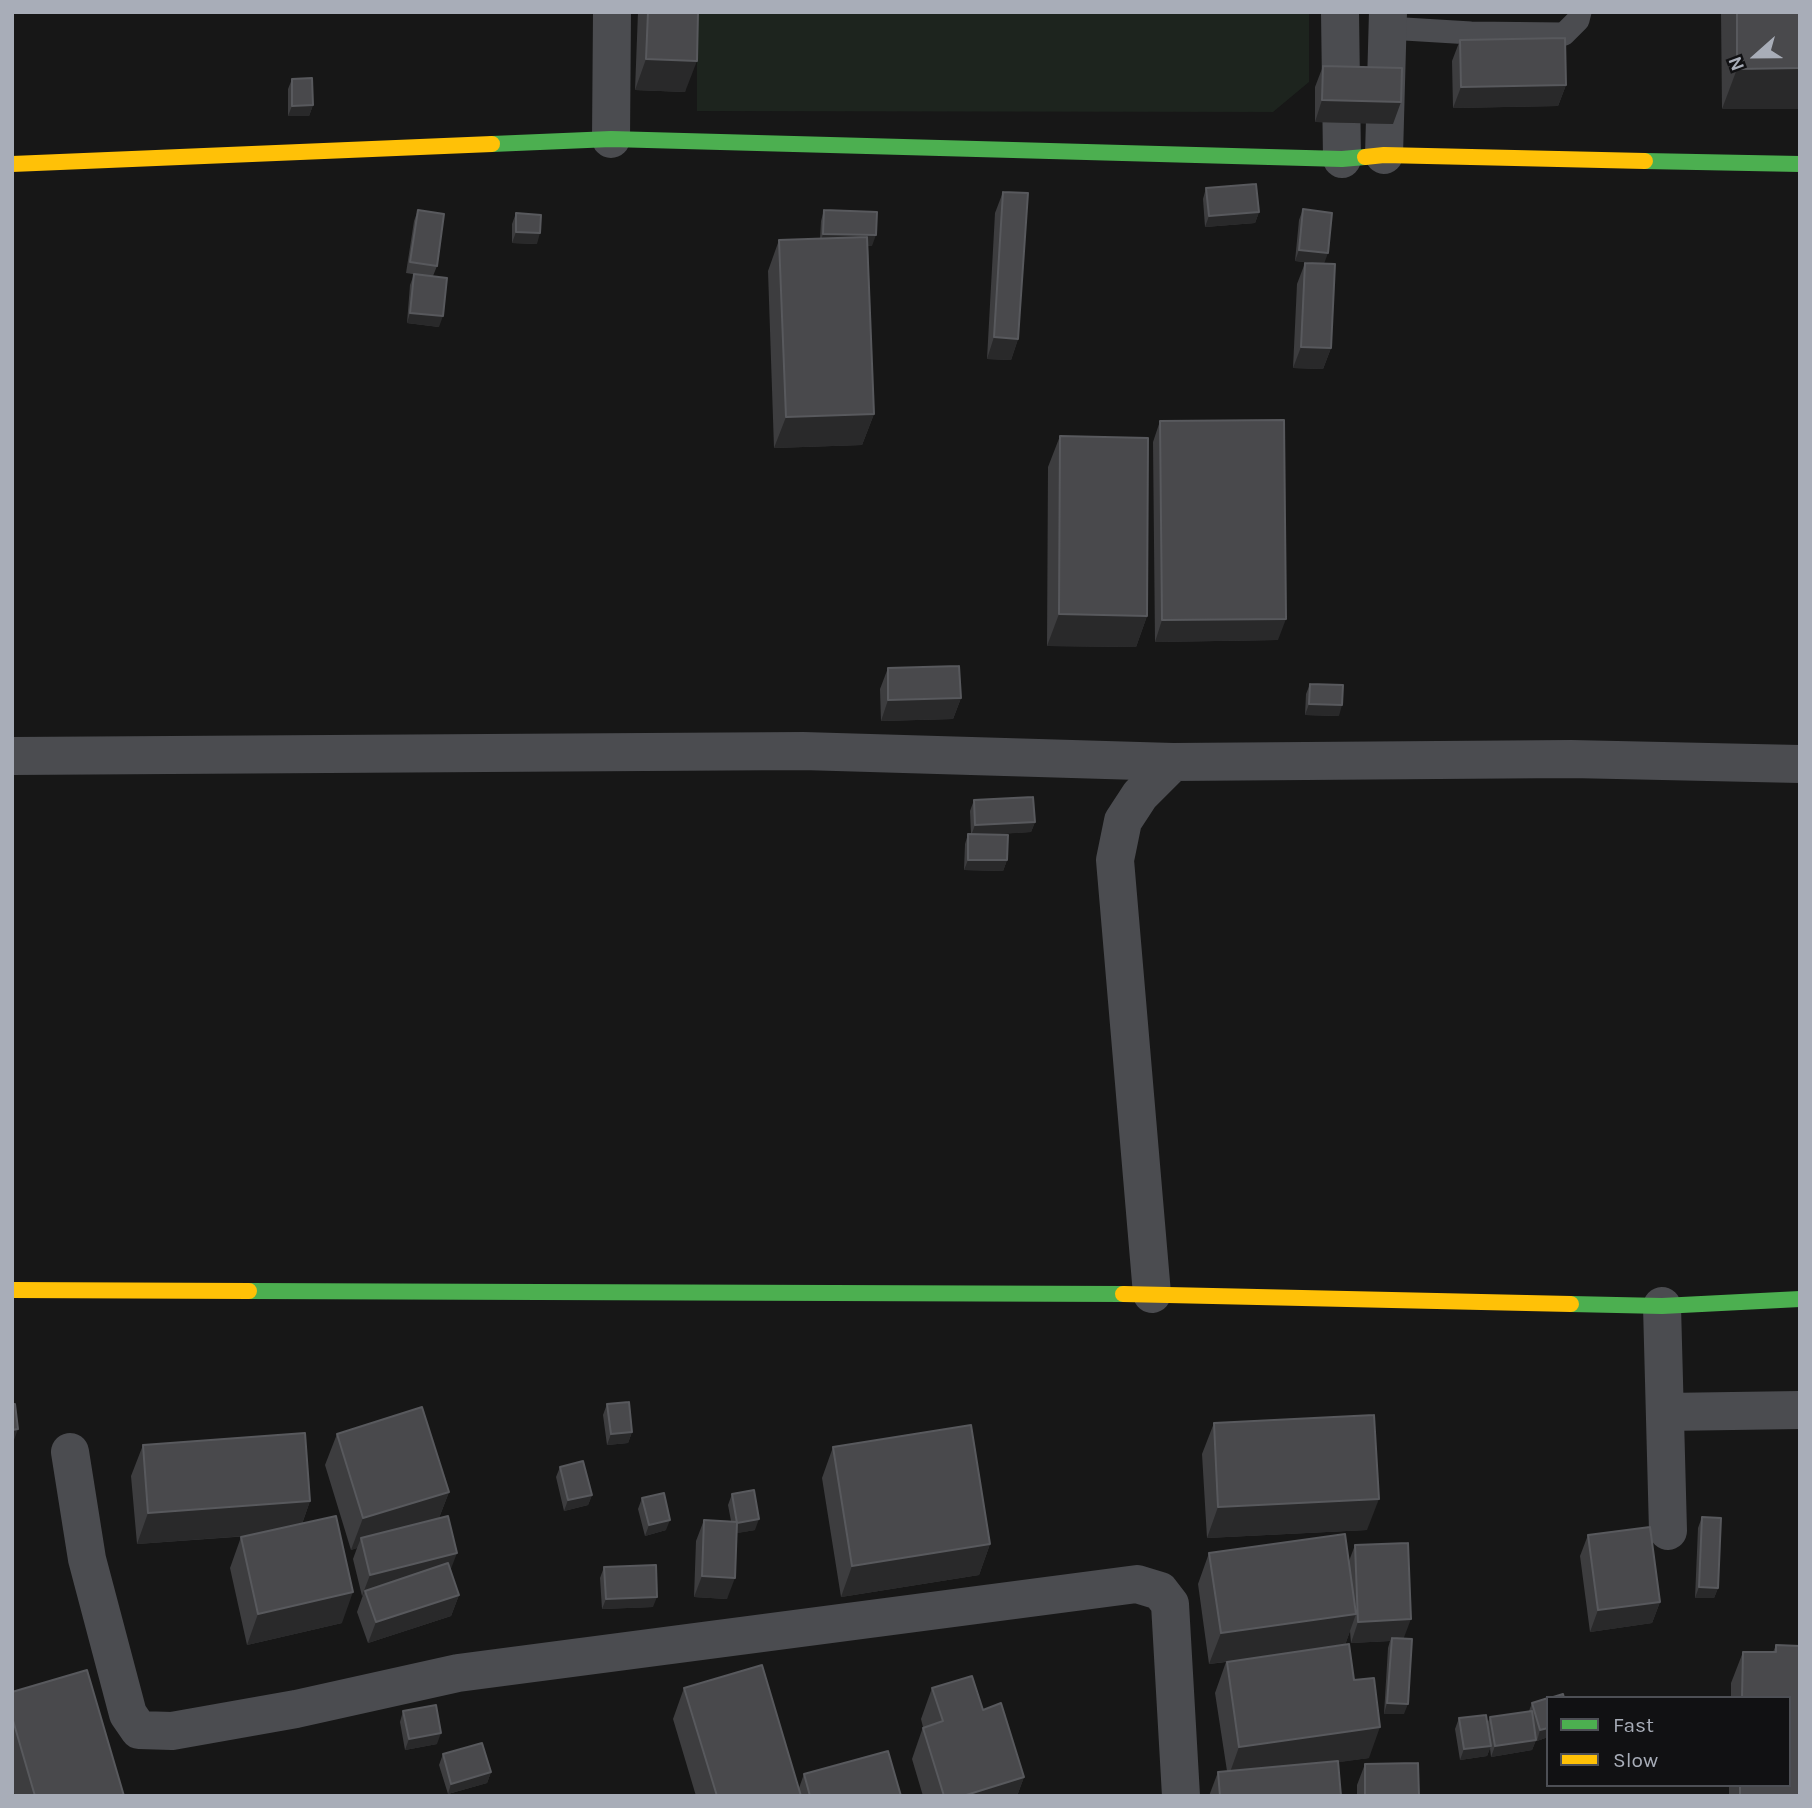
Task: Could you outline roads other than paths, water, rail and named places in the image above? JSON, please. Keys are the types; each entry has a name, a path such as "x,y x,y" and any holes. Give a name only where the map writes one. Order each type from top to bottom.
{"street":[{"path":"611,139 612,12"},
{"path":"1340,12 1342,159"},
{"path":"1384,155 1388,20"},
{"path":"12,164 611,139 1342,159 1384,155 1800,164"},
{"path":"12,756 803,751 1173,762 1572,759 1800,764"},
{"path":"1152,1294 1115,860 1123,821 1140,796 1173,762"},
{"path":"12,1290 1152,1294 1662,1306 1800,1299"},
{"path":"1662,1306 1668,1531"},
{"path":"1665,1412 1800,1410"},
{"path":"70,1452 87,1559 128,1714 139,1730 173,1731 296,1709 458,1673 1137,1584 1160,1591 1170,1604 1181,1796"}],"lane":[{"path":"1388,20 1471,23 1564,34 1578,20 1580,12"}]}
